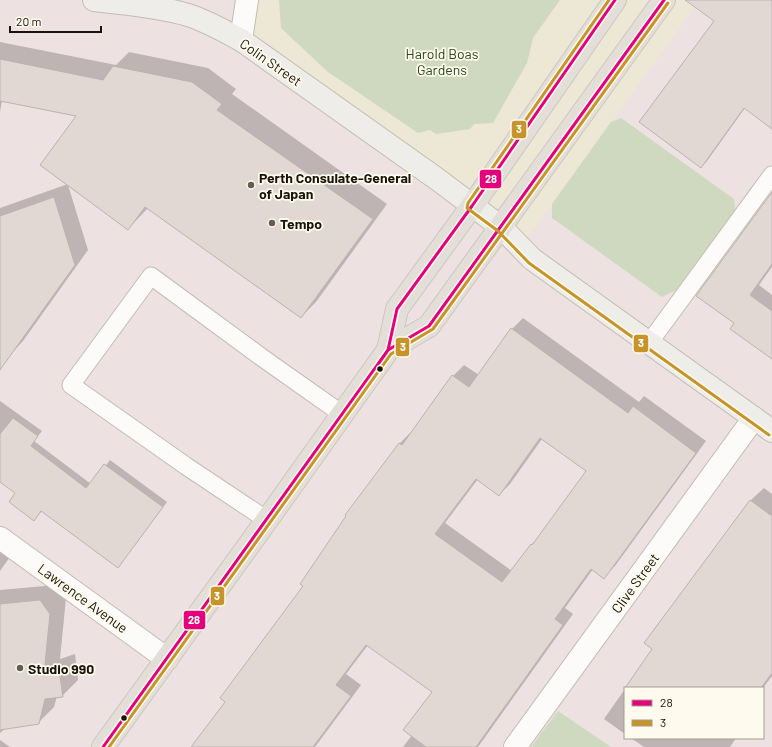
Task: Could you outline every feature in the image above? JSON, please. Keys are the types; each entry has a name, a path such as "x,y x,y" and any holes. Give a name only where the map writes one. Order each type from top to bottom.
{"main road":[{"path":"104,747 268,520 388,350 397,309 472,206 614,0"},
{"path":"388,350 429,326 664,0"}],"street":[{"name":"Colin Street","path":"94,0 167,10 188,15 206,22 241,40 437,179 501,227 532,259 772,431"},
{"path":"241,40 247,0"},
{"name":"Clive Street","path":"515,747 754,418"},
{"name":"Lawrence Avenue","path":"0,538 167,659"}],"lane":[{"path":"648,343 772,176"},
{"path":"268,520 186,466 71,385 151,276 342,414"}],"shaded area":[{"path":"0,0 253,0 247,37 524,243 700,0 772,0 772,747 0,747"}],"green space":[{"name":"Harold Boas Gardens","path":"279,0 560,0 533,38 527,63 493,123 474,124 470,129 436,134 430,130 418,133 328,72 281,28"},
{"path":"621,118 734,199 735,210 676,290 662,297 552,218 552,204 611,122"},
{"path":"558,711 611,747 531,747"}],"building":[{"path":"685,0 772,0 772,129 744,108 701,168 639,122 714,21"},
{"path":"0,59 103,80 113,66 192,82 222,104 217,110 373,219 301,318 145,207 128,230 40,165 76,116 0,101"},
{"path":"772,192 772,264 750,295 772,311 772,359 730,329 734,323 696,296"},
{"path":"54,197 75,265 0,370 0,216"},
{"path":"511,328 628,413 633,406 696,453 604,579 591,569 555,619 563,625 476,747 426,747 403,730 432,692 366,645 336,685 351,696 313,747 191,747 225,702 220,698 303,586 300,584 346,516 345,515 399,443 402,445 452,375 469,387","holes":["540,438 586,471 532,545 531,544 502,582 435,534 476,479 499,496"]},
{"path":"13,418 38,436 31,446 86,488 104,464 163,507 118,568 41,511 34,521 9,502 15,493 0,482 0,434"},
{"path":"750,500 772,516 772,673 762,687 626,687 652,649 644,643"},
{"name":"Studio 990","path":"40,600 50,614 44,674 59,669 63,697 45,699 39,724 0,730 0,604"}],"transit line":[{"name":"3","path":"609,0 468,203 467,208 498,231 529,263 769,435"},
{"name":"28","path":"379,363 388,350 397,309 472,206 615,0"},
{"name":"28","path":"103,747 388,350 429,326 664,0"},
{"name":"3","path":"109,747 391,354 433,329 668,3"}],"place":[{"name":"Perth Consulate-General of Japan","path":"251,185"},
{"name":"Tempo","path":"272,223"},
{"name":"Studio 990","path":"20,668"}]}
